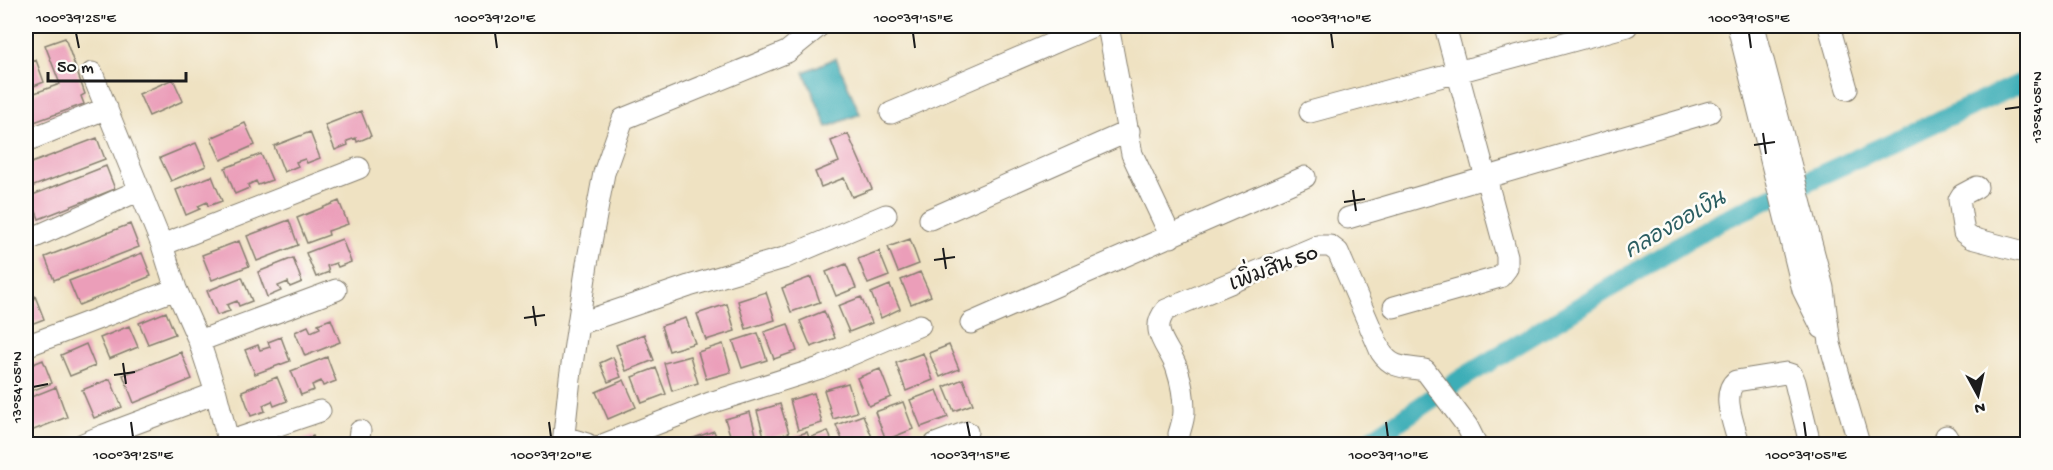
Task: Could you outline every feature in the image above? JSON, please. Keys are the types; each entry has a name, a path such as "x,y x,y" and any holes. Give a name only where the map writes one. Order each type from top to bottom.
{"street":[{"path":"587,444 563,441 578,324 604,173 623,119 787,52 819,26"},
{"path":"891,113 1093,26"},
{"path":"1108,26 1132,154 1171,237"},
{"path":"1394,307 1500,277 1507,267 1507,256 1445,26"},
{"path":"1310,112 1457,70 1627,26"},
{"path":"1738,26 1760,85 1813,289 1858,444"},
{"path":"1754,26 1760,85"},
{"path":"1829,26 1847,89"},
{"path":"92,73 199,341 229,443 320,411"},
{"path":"26,141 107,108"},
{"path":"1348,218 1710,112"},
{"path":"930,219 1129,131"},
{"path":"162,245 359,168"},
{"path":"971,323 1305,177"},
{"path":"1977,187 1962,195 1959,200 1964,233 1971,238 2028,254"},
{"path":"26,241 140,190"},
{"path":"578,324 689,286 784,258 886,215"},
{"name":"เพิ่มสิน 50","path":"1179,434 1184,412 1177,368 1163,342 1159,328 1160,317 1166,310 1318,246 1330,246 1338,252 1387,362 1425,370 1471,435"},
{"path":"26,346 176,288"},
{"path":"199,341 336,290"},
{"path":"605,444 710,403 820,368 920,325"},
{"path":"1739,444 1728,396 1730,386 1736,381 1786,374 1792,375 1795,382 1810,444"},
{"path":"83,444 216,393"},
{"path":"935,444 967,432"}],"water":[{"path":"836,58 860,114 827,127 804,72"}],"building":[{"path":"65,38 85,94 81,96 84,104 26,125 26,96 60,84 45,45"},
{"path":"36,60 44,82 26,89 26,64"},
{"path":"173,79 183,101 149,116 139,94"},
{"path":"361,111 371,136 357,142 356,138 347,141 348,145 335,150 325,125"},
{"path":"245,123 255,145 221,160 211,138"},
{"path":"310,132 320,158 307,163 305,159 296,162 298,166 284,172 274,146"},
{"path":"848,134 872,189 852,197 844,178 821,187 815,172 839,162 831,141"},
{"path":"97,138 105,159 26,189 26,165"},
{"path":"196,143 206,166 171,181 160,158"},
{"path":"261,154 272,180 258,185 256,181 248,185 249,188 235,194 225,168"},
{"path":"106,166 115,189 39,219 30,196"},
{"path":"212,176 222,201 208,206 207,202 198,206 200,209 186,215 176,190"},
{"path":"339,201 348,224 328,231 329,235 307,243 297,218"},
{"path":"289,220 298,245 257,261 247,236"},
{"path":"130,224 139,247 54,280 45,257"},
{"path":"342,239 351,262 338,267 336,263 327,266 329,272 316,277 306,253"},
{"path":"910,239 919,264 898,272 888,247"},
{"path":"239,241 249,266 212,280 202,255"},
{"path":"879,251 889,276 868,284 858,259"},
{"path":"142,253 151,276 79,305 69,281"},
{"path":"293,258 302,282 290,287 288,282 278,286 281,291 267,297 258,272"},
{"path":"846,264 856,288 836,296 826,272"},
{"path":"920,272 931,296 911,304 901,280"},
{"path":"242,277 252,301 239,306 237,301 227,305 230,311 217,315 207,291"},
{"path":"811,277 820,302 791,312 782,288"},
{"path":"890,285 900,309 881,318 871,293"},
{"path":"766,292 775,320 746,329 738,301"},
{"path":"35,296 44,319 26,326 26,300"},
{"path":"861,297 872,323 849,332 838,306"},
{"path":"727,304 735,331 706,340 697,314"},
{"path":"824,311 835,338 811,347 800,321"},
{"path":"166,312 175,334 148,344 139,323"},
{"path":"686,318 695,343 669,351 661,326"},
{"path":"331,319 340,342 305,356 295,332 308,326 311,332 320,328 318,324"},
{"path":"788,324 797,351 774,359 764,332"},
{"path":"129,326 138,347 109,359 100,338"},
{"path":"758,333 767,360 742,368 733,341"},
{"path":"644,334 654,360 626,371 616,345"},
{"path":"281,337 290,361 255,374 245,350 258,345 260,350 270,347 268,342"},
{"path":"86,344 95,366 70,376 61,355"},
{"path":"723,344 731,372 706,379 698,352"},
{"path":"949,345 959,369 940,377 929,353"},
{"path":"181,352 192,379 134,403 123,375"},
{"path":"923,353 933,380 906,391 896,363"},
{"path":"690,356 698,383 672,391 664,363"},
{"path":"327,357 336,381 323,386 321,381 312,385 314,390 301,395 291,371"},
{"path":"613,357 621,377 608,382 600,363"},
{"path":"43,360 52,383 26,393 26,367"},
{"path":"656,368 666,394 642,403 632,377"},
{"path":"880,369 891,397 869,406 857,378"},
{"path":"277,377 287,401 274,406 272,401 263,405 265,411 251,416 242,391"},
{"path":"110,379 122,407 94,418 82,390"},
{"path":"963,379 973,404 954,411 944,387"},
{"path":"624,380 636,407 608,419 596,392"},
{"path":"848,383 857,412 833,419 824,390"},
{"path":"56,387 67,417 26,433 26,399"},
{"path":"937,390 948,417 921,427 910,400"},
{"path":"814,393 822,423 798,430 790,400"},
{"path":"903,402 913,429 886,440 875,412"},
{"path":"780,404 789,433 765,440 757,411"},
{"path":"750,412 758,442 733,444 725,419"},
{"path":"863,415 874,442 844,444 836,425"},
{"path":"714,431 719,444 689,444 688,440"},
{"path":"828,431 833,444 798,444 795,436 807,432 809,438"},
{"path":"313,436 316,444 297,444 301,441"}],"waterway":[{"name":"คลองออเงิน","path":"1365,444 1461,379 1716,223 2028,80"}]}
